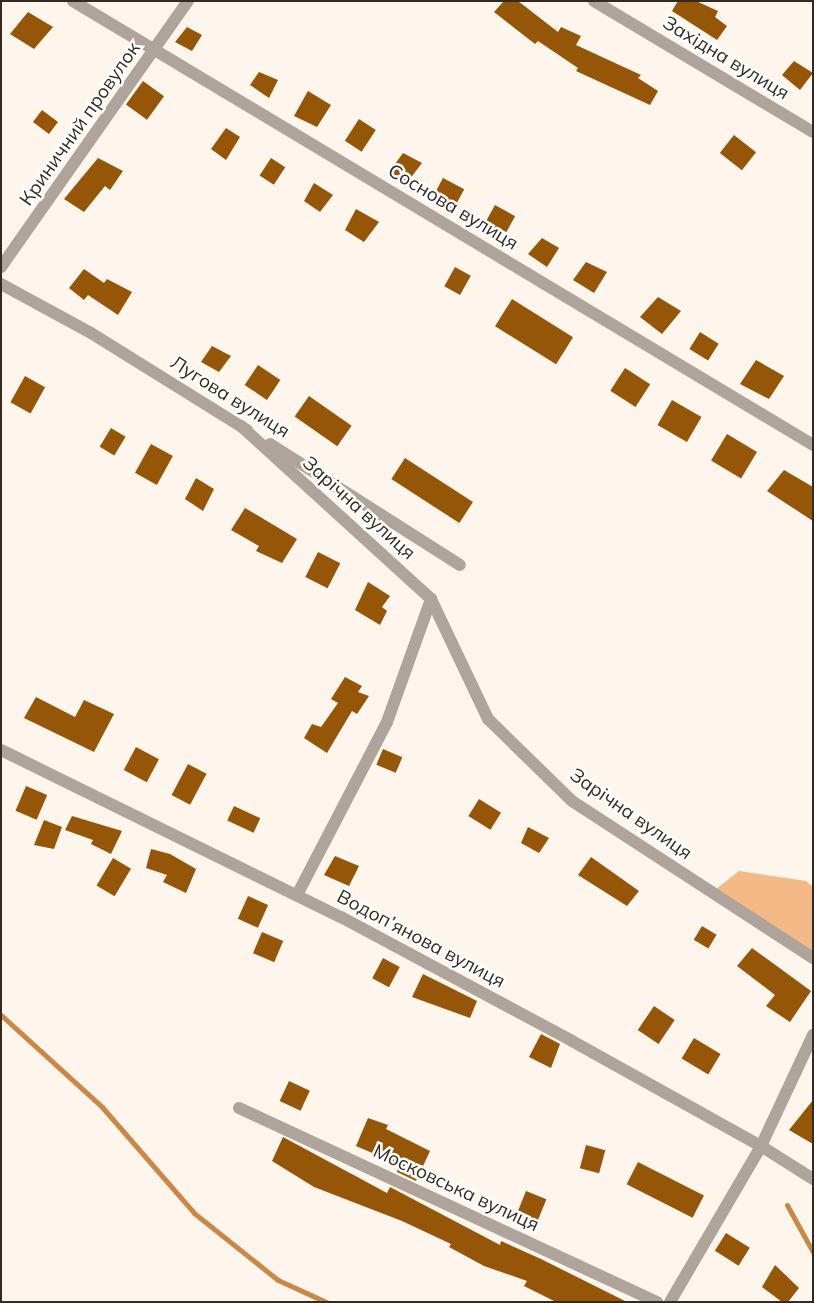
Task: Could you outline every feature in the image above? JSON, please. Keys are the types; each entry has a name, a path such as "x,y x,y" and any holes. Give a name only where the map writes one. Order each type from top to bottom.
{"street":[{"name":"Соснова вулиця","path":"73,1 813,445"},
{"name":"Криничний провулок","path":"1,267 188,1"},
{"name":"Західна вулиця","path":"594,1 813,132"},
{"name":"Лугова вулиця","path":"1,284 92,334 460,565"},
{"name":"Зарічна вулиця","path":"241,426 431,599 488,720 572,801 813,958"},
{"path":"297,896 387,722 431,599"},
{"name":"Водоп’янова вулиця","path":"1,750 297,896 761,1146 813,1179"},
{"path":"670,1302 761,1146 813,1035"},
{"name":"Московська вулиця","path":"239,1108 657,1302"}],"shaded area":[{"path":"739,871 806,881 813,887 813,958 711,893"}],"building":[{"path":"504,1 518,1 558,32 561,27 581,36 576,45 641,75 638,78 658,91 650,105 576,71 578,68 538,41 535,44 494,12"},
{"path":"678,1 696,1 718,11 715,17 727,26 717,40 672,11"},
{"path":"28,12 53,27 34,49 10,34"},
{"path":"187,27 202,35 192,51 175,42"},
{"path":"794,61 813,73 800,90 782,75"},
{"path":"259,72 278,80 269,98 250,85"},
{"path":"143,81 164,96 147,120 126,104"},
{"path":"308,91 331,105 317,127 294,116"},
{"path":"42,110 58,122 49,134 33,122"},
{"path":"359,119 376,130 362,152 345,141"},
{"path":"226,128 240,137 226,160 211,149"},
{"path":"734,135 756,152 742,170 720,153"},
{"path":"403,153 422,163 406,184 390,171"},
{"path":"98,158 123,171 110,190 105,186 84,212 64,199"},
{"path":"271,158 285,167 274,185 260,176"},
{"path":"443,178 464,189 453,210 432,198"},
{"path":"314,183 333,195 320,212 304,201"},
{"path":"495,205 515,216 503,237 483,226"},
{"path":"356,209 379,222 364,242 345,230"},
{"path":"542,238 559,248 547,267 528,254"},
{"path":"586,262 607,272 594,293 573,280"},
{"path":"455,267 471,276 460,295 444,286"},
{"path":"84,269 104,283 107,279 132,292 118,315 88,295 84,300 69,288"},
{"path":"658,297 681,311 662,334 640,317"},
{"path":"512,299 573,337 556,364 495,326"},
{"path":"700,332 719,344 708,361 689,349"},
{"path":"212,346 231,356 219,372 201,362"},
{"path":"756,360 784,376 769,399 740,384"},
{"path":"258,365 280,380 267,400 245,385"},
{"path":"625,368 650,384 635,407 610,391"},
{"path":"25,376 45,387 31,413 10,402"},
{"path":"309,396 352,426 337,446 295,416"},
{"path":"672,400 701,417 687,442 658,425"},
{"path":"111,428 126,437 114,456 100,447"},
{"path":"727,434 757,452 741,479 711,461"},
{"path":"151,444 173,456 157,485 135,473"},
{"path":"405,458 473,502 459,523 391,479"},
{"path":"784,470 813,487 813,521 767,491"},
{"path":"196,478 214,489 203,511 185,499"},
{"path":"245,508 297,539 282,563 256,551 259,546 231,530"},
{"path":"318,552 340,563 328,588 305,577"},
{"path":"368,582 390,596 382,607 387,611 380,625 355,610"},
{"path":"345,677 362,686 358,692 369,696 357,714 352,711 327,753 304,738 312,724 321,727 338,703 331,699"},
{"path":"36,697 75,717 84,700 114,714 94,752 24,718"},
{"path":"136,747 159,759 147,782 124,770"},
{"path":"383,749 402,757 396,773 376,765"},
{"path":"188,764 207,774 190,805 172,795"},
{"path":"26,786 47,795 37,820 15,811"},
{"path":"479,799 501,813 490,830 468,816"},
{"path":"234,806 260,818 254,833 227,821"},
{"path":"72,816 122,831 111,854 91,844 93,840 65,830"},
{"path":"44,820 62,827 54,849 34,845"},
{"path":"528,827 549,838 539,853 521,843"},
{"path":"151,849 170,854 196,869 186,893 163,882 167,875 146,868"},
{"path":"335,856 359,866 349,886 324,875"},
{"path":"591,857 639,891 627,906 578,875"},
{"path":"113,858 131,869 115,896 97,885"},
{"path":"248,896 268,905 258,928 238,919"},
{"path":"702,926 717,935 708,948 694,940"},
{"path":"262,932 283,941 274,962 253,953"},
{"path":"752,948 811,991 790,1022 766,1006 775,995 737,966"},
{"path":"383,958 400,967 389,987 372,978"},
{"path":"423,974 477,1001 470,1018 412,997"},
{"path":"654,1006 675,1020 659,1044 638,1030"},
{"path":"541,1034 560,1044 551,1068 529,1057"},
{"path":"694,1038 721,1054 708,1075 682,1059"},
{"path":"289,1081 310,1091 301,1111 280,1101"},
{"path":"813,1100 813,1144 789,1130"},
{"path":"368,1118 388,1125 386,1129 430,1151 416,1181 397,1172 398,1164 356,1146"},
{"path":"283,1137 387,1193 390,1187 500,1245 501,1241 627,1302 556,1302 524,1286 527,1281 484,1266 449,1247 451,1244 402,1221 314,1187 272,1161"},
{"path":"586,1145 605,1150 599,1173 580,1168"},
{"path":"638,1162 704,1196 693,1218 627,1184"},
{"path":"526,1191 546,1199 536,1225 516,1217"},
{"path":"726,1233 750,1248 739,1266 715,1251"},
{"path":"775,1265 799,1288 788,1302 782,1302 762,1287"}],"waterway":[{"path":"1,1015 102,1107 194,1213 278,1280 326,1302"},
{"path":"787,1205 813,1252"}]}
